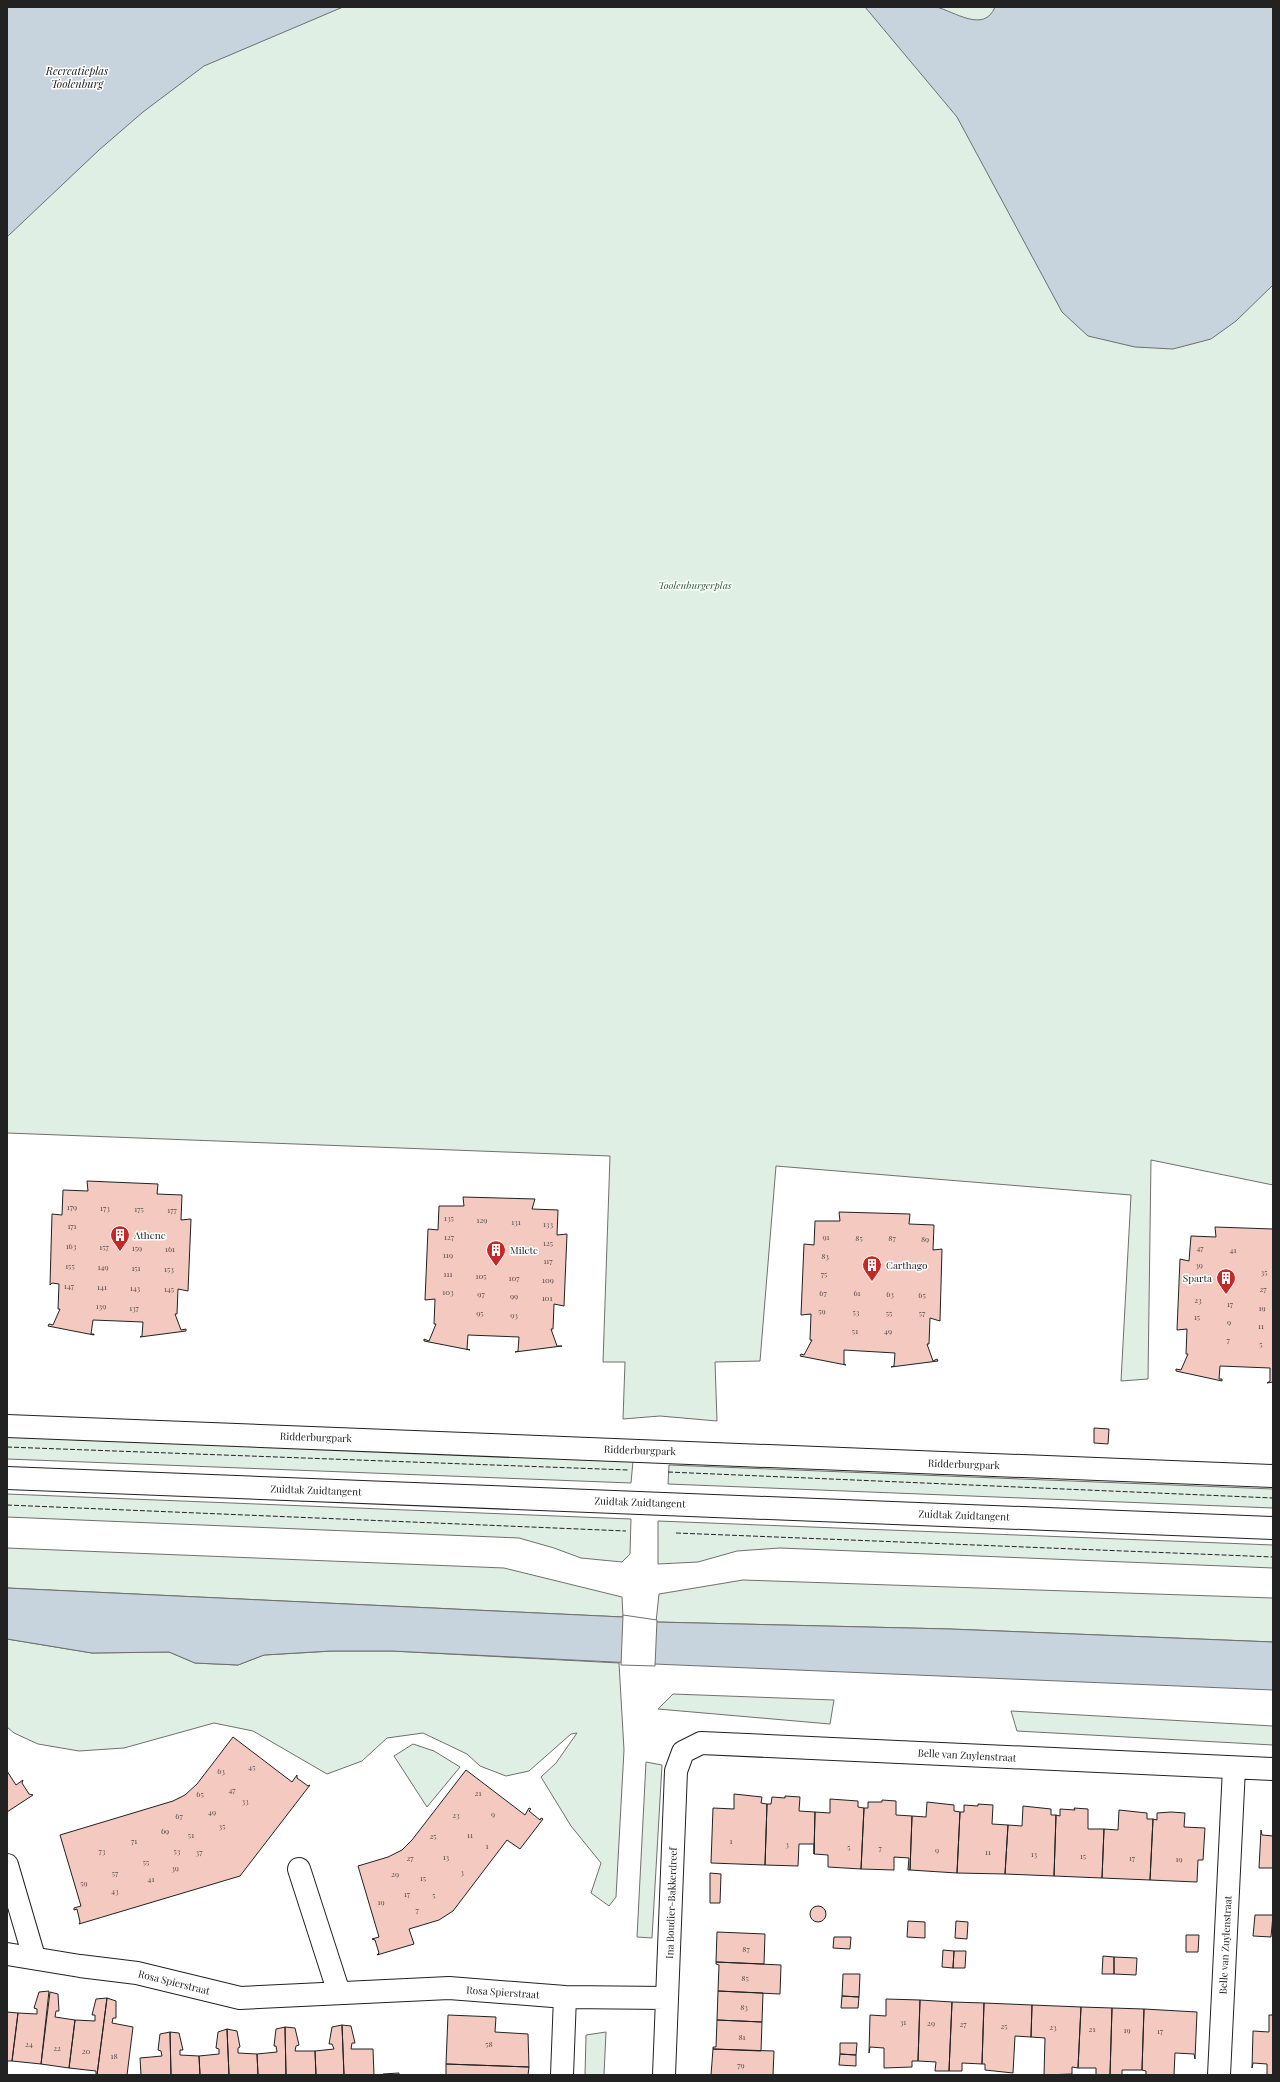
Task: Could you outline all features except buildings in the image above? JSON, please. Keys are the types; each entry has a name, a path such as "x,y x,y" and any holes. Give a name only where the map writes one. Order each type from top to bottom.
{"street":[{"name":"Ridderburgpark","path":"7,1426 1273,1476"},
{"name":"Zuidtak Zuidtangent","path":"7,1478 1273,1528"},
{"name":"Belle van Zuylenstraat","path":"701,1743 1273,1769"},
{"name":"Ina Boudier-Bakkerdreef","path":"664,2075 676,1771 683,1752 701,1743"},
{"name":"Belle van Zuylenstraat","path":"1219,2075 1234,1768"},
{"path":"7,1865 34,1957"},
{"path":"299,1869 339,1993"},
{"name":"Rosa Spierstraat","path":"7,1954 34,1957 80,1966 137,1973 240,1998 449,1988 565,1997 667,1998"},
{"path":"562,2075 565,1997"}],"green space":[{"name":"Toolenburgerplas","path":"7,7 1273,7 1273,1185 1151,1160 1148,1379 1121,1381 1131,1195 776,1166 760,1361 715,1362 717,1421 660,1416 623,1419 625,1362 603,1362 610,1156 7,1133"},
{"path":"7,1437 633,1461 631,1483 7,1459"},
{"path":"669,1465 1273,1489 1273,1508 668,1484"},
{"path":"7,1494 631,1519 630,1554 622,1562 581,1558 554,1548 519,1538 7,1517"},
{"path":"658,1521 1273,1545 1273,1568 780,1548 737,1551 698,1562 658,1564"},
{"path":"7,1548 504,1568 622,1597 623,1617 7,1588"},
{"path":"743,1580 1273,1598 1273,1642 950,1629 656,1622 659,1594"},
{"path":"7,1639 92,1653 169,1652 195,1663 238,1665 264,1655 333,1651 392,1651 619,1663 624,1750 616,1897 609,1906 591,1893 601,1863 571,1826 541,1777 556,1763 577,1733 571,1734 529,1771 506,1776 480,1766 467,1754 423,1733 387,1738 362,1761 327,1774 253,1731 214,1723 124,1748 79,1751 38,1744 14,1733 7,1727"},
{"path":"673,1694 834,1700 830,1724 658,1709"},
{"path":"1011,1711 1273,1726 1273,1745 1017,1731"},
{"path":"413,1744 434,1751 460,1767 427,1807 394,1756"},
{"path":"646,1762 662,1765 652,1938 637,1937"},
{"path":"606,2032 604,2075 585,2075 586,2035"}],"water":[{"name":"Recreatieplas Toolenburg","path":"7,7 343,7 204,66 143,112 99,150 7,237"},
{"path":"865,7 936,7 968,19 976,20 984,19 990,15 995,7 1273,7 1273,285 1236,321 1211,339 1173,349 1135,347 1088,336 1062,312 957,117"},
{"path":"7,1588 623,1617 656,1622 950,1629 1273,1642 1273,1690 654,1664 392,1651 331,1651 264,1655 238,1665 195,1663 169,1652 92,1653 7,1639"}],"pier":[{"path":"623,1615 657,1620 655,1666 621,1665"}],"fence":[{"path":"7,1447 628,1470"},
{"path":"668,1472 1273,1498"},
{"path":"7,1505 626,1531"},
{"path":"676,1533 1273,1557"}],"place":[{"name":"Athene","path":"120,1252"},
{"name":"Milete","path":"496,1267"},
{"name":"Carthago","path":"872,1282"},
{"name":"Sparta","path":"1226,1295"}]}
